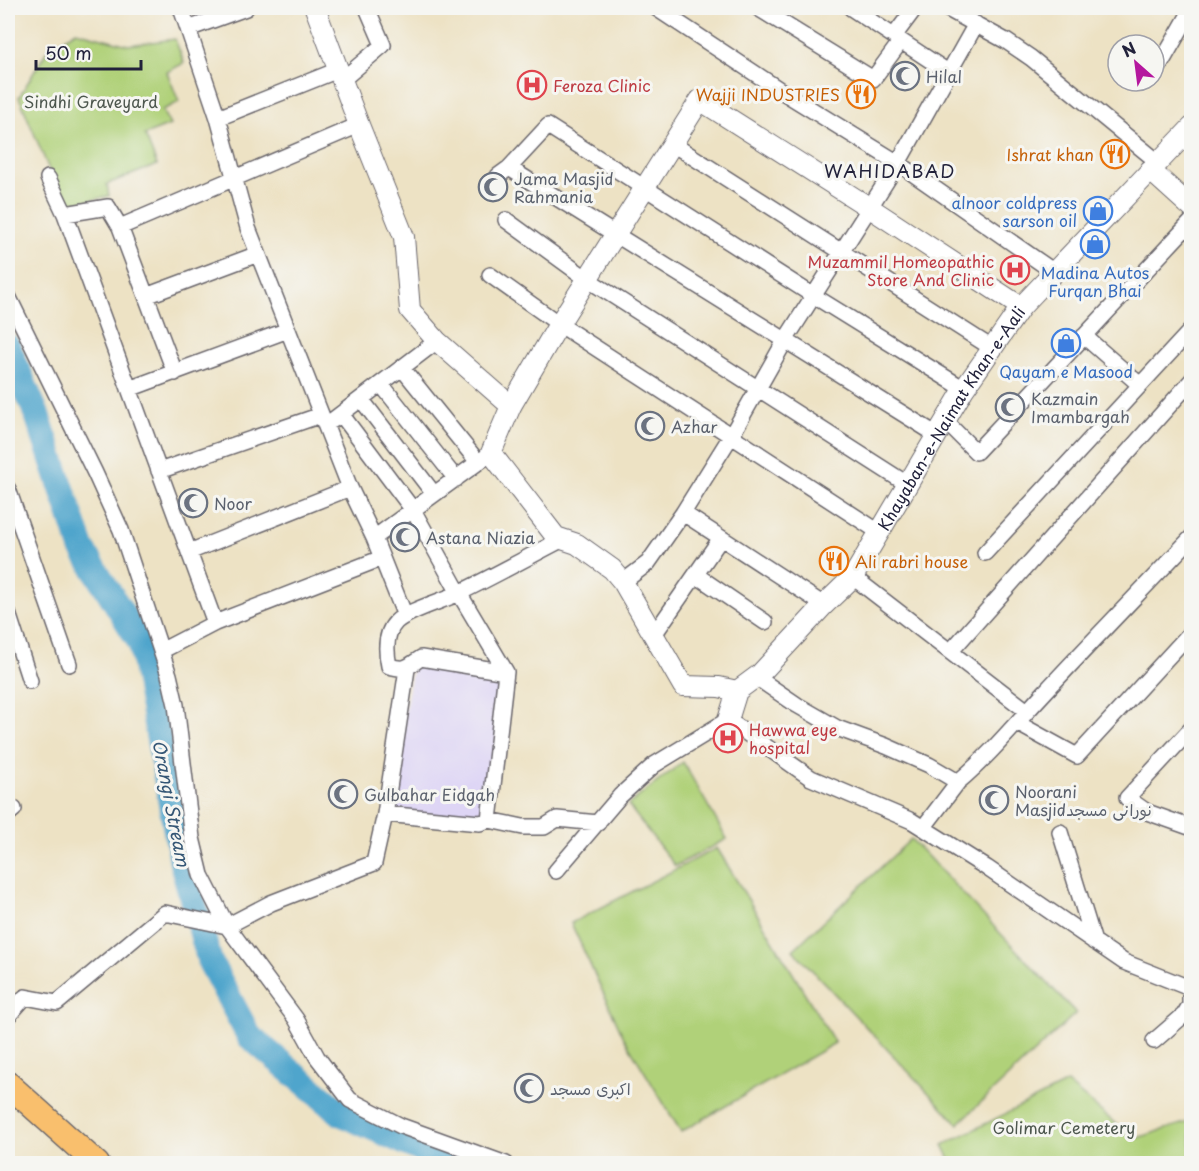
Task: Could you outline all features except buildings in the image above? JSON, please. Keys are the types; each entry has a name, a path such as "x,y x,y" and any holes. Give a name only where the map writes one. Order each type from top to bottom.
{"main road":[{"path":"8,1084 98,1164"},
{"path":"8,1105 74,1164"}],"street":[{"path":"181,8 218,118 248,228 350,488 374,538 405,616"},
{"path":"188,30 246,8"},
{"path":"315,8 358,125 404,237 410,310 437,341 512,406"},
{"path":"218,118 340,75 383,45 368,8"},
{"path":"656,8 783,92 898,163 1054,272"},
{"path":"759,8 873,79 915,8"},
{"path":"851,8 948,72"},
{"path":"946,8 1031,58 1154,166 1191,208"},
{"path":"1166,54 1191,9"},
{"path":"623,582 648,563 683,513 731,436 786,339 898,163 976,24"},
{"path":"374,538 485,458 559,324 614,233 700,100 1021,307"},
{"path":"120,227 358,125"},
{"path":"964,389 548,126 503,172 614,233 786,339 941,428 976,452 1191,221"},
{"name":"Khayaban-e-Naimat Khan-e-Aali","path":"737,691 756,677 852,577 964,389 1021,307 1191,127"},
{"path":"671,143 992,348"},
{"path":"48,178 65,214 215,623"},
{"path":"65,214 108,207 120,227 175,373"},
{"path":"506,220 587,279 759,387 907,484"},
{"path":"146,297 258,254"},
{"path":"490,275 559,324 879,532"},
{"path":"8,296 121,530 169,675 176,705 192,838 201,875 227,926 296,1019 317,1057 350,1100 401,1126 506,1164"},
{"path":"985,553 1191,329"},
{"path":"129,389 288,330"},
{"path":"1084,336 1140,385"},
{"path":"159,471 341,414 437,341"},
{"path":"402,368 556,537 577,544 612,569 623,582 682,686 719,687 737,691 728,720 654,765 620,796 556,871"},
{"path":"951,651 1191,380"},
{"path":"381,384 456,478"},
{"path":"361,399 434,494"},
{"path":"341,414 413,510 506,672 489,820"},
{"path":"189,552 350,488"},
{"path":"8,489 69,664"},
{"path":"683,513 824,605"},
{"path":"922,828 958,782 977,766 1191,537"},
{"path":"653,636 721,538"},
{"path":"407,669 389,666 386,649 395,623 563,539"},
{"path":"161,651 215,623 382,558"},
{"path":"696,574 765,622"},
{"path":"852,577 951,651 1022,717 1077,756 1191,631"},
{"path":"8,613 30,681"},
{"path":"8,1016 25,997 57,1003 165,913 227,926 271,903 374,863 386,813 407,669 421,658 506,672"},
{"path":"756,677 797,705 837,728 929,765 958,782"},
{"path":"728,720 811,778 912,821 987,868 1125,962 1191,989 1190,1005 1184,1015 1154,1041"},
{"path":"1191,728 1127,798 1147,812 1191,828"},
{"path":"386,813 480,823 489,820 523,827 544,826 557,819 598,823"},
{"path":"1060,832 1094,942"}],"shaded area":[{"path":"414,662 506,672 489,820 385,814"}],"green space":[{"name":"Sindhi Graveyard","path":"76,31 128,45 175,39 184,63 167,72 179,102 162,110 170,125 145,135 157,165 107,184 109,196 64,206 19,97 48,49"},
{"path":"683,762 727,839 675,866 628,805"},
{"path":"911,839 1076,1013 958,1124 793,950"},
{"path":"717,848 835,1043 681,1132 624,1038 571,923"},
{"name":"Golimar Cemetery","path":"1067,1083 1134,1139 1191,1121 1191,1163 952,1163 943,1145"}],"waterway":[{"name":"Orangi Stream","path":"8,347 37,415 82,548 141,644 182,862 210,962 249,1036 342,1114 452,1164"}],"place":[{"name":"Hilal","path":"905,76"},
{"name":"Feroza Clinic","path":"532,85"},
{"name":"Wajji INDUSTRIES","path":"861,94"},
{"name":"Ishrat khan","path":"1115,154"},
{"name":"Jama Masjid Rahmania","path":"493,187"},
{"name":"alnoor coldpress sarson oil","path":"1098,211"},
{"name":"Madina Autos Furqan Bhai","path":"1095,244"},
{"name":"Muzammil Homeopathic Store And Clinic","path":"1015,270"},
{"name":"Qayam e Masood","path":"1066,343"},
{"name":"Kazmain Imambargah","path":"1010,407"},
{"name":"Azhar","path":"650,426"},
{"name":"Noor","path":"193,503"},
{"name":"Astana Niazia","path":"405,537"},
{"name":"Ali rabri house","path":"834,561"},
{"name":"Hawwa eye hospital","path":"728,738"},
{"name":"Gulbahar Eidgah","path":"343,794"},
{"name":"Noorani Masjidنورانی مسجد","path":"994,800"},
{"name":"اکبری مسجد","path":"529,1088"}],"district":[{"name":"WAHIDABAD","path":"890,170"}]}
